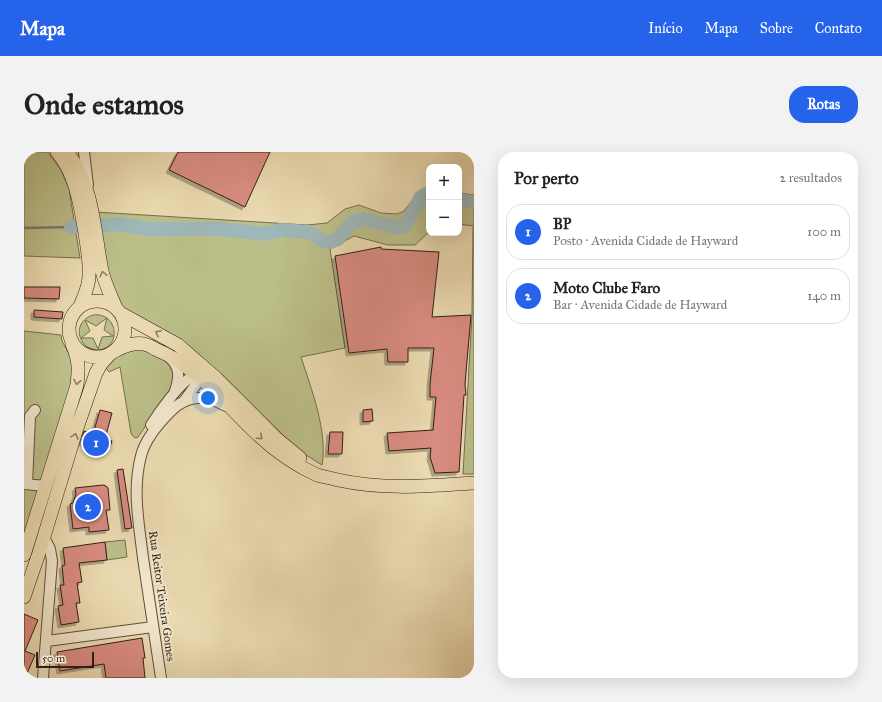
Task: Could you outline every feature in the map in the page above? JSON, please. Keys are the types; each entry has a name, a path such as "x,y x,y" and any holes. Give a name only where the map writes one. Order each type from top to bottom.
{"main road":[{"path":"57,152 65,163 87,214"},
{"path":"24,597 45,554 44,537 76,431 96,373 120,344 125,333 125,325 106,285 91,238 80,172 67,152"},
{"path":"80,306 87,290 90,276 91,238"},
{"path":"24,555 28,536 46,486 77,385 79,368 78,357 69,335 69,321 73,313 80,306 89,302 99,301 108,303 137,323 178,345 216,378 277,439 297,456 319,469 348,482"},
{"path":"72,344 82,353 90,357 103,357 131,344 144,344 163,352 198,376 257,435 276,451 295,464 319,476 348,482 387,487 474,483"}],"street":[{"path":"84,152 87,214"},
{"path":"163,352 174,362 178,370 179,380 174,393"},
{"path":"138,517 137,477 141,454 161,422 174,408 184,401 198,382 196,364 190,356"},
{"path":"138,517 132,487 133,476 138,450 149,428 174,393 187,380 198,376 211,376 216,378"},
{"path":"184,401 206,397 233,410"},
{"path":"35,410 30,416 25,484 46,486"},
{"name":"Rua Reitor Teixeira Gomes","path":"138,517 161,678"},
{"path":"43,678 47,641 45,554"},
{"path":"47,641 153,627"}],"green space":[{"path":"24,152 48,152 61,170 69,189 80,258 24,256"},
{"path":"426,190 426,235 415,245 388,245 354,236 330,249 345,348 301,357 314,396 321,424 323,439 322,465 298,450 187,344 125,309 120,304 111,287 95,212 307,225 327,223 345,209 359,205 381,213 397,214 404,211 417,194"},
{"path":"462,193 474,195 474,474 463,474 472,314 473,226 462,224"},
{"path":"93,315 107,318 96,326 85,320"},
{"path":"107,318 112,324 114,337 106,348 95,350 83,343 79,334 79,329 85,320 90,331 81,338 93,338 98,349 102,337 113,336 104,330"},
{"path":"24,331 61,335 62,341 72,359 73,377 24,543"},
{"path":"138,349 160,357 166,362 173,373 174,381 168,395 155,411 138,437 135,438 131,433 120,367 109,372 104,367 120,352"},
{"path":"125,540 127,557 107,560 105,542"}],"building":[{"path":"178,152 270,152 245,207 169,170"},
{"path":"381,247 381,249 439,252 432,317 471,315 459,472 435,473 430,457 431,448 389,451 387,433 433,430 436,397 430,397 430,384 434,348 408,348 408,362 388,362 387,349 349,353 335,256"},
{"path":"24,287 60,287 59,299 24,298"},
{"path":"34,310 63,312 62,319 34,317"},
{"path":"372,409 373,421 363,422 363,410"},
{"path":"100,410 112,413 105,439 112,441 110,447 99,448 81,442 84,431 93,434"},
{"path":"330,432 343,432 342,454 328,454"},
{"path":"123,469 132,528 125,529 117,470"},
{"path":"103,485 108,488 110,510 106,510 109,530 89,532 89,527 73,529 70,504 73,503 76,494 75,488"},
{"path":"105,542 107,560 79,563 82,582 77,583 80,603 76,603 79,622 61,625 58,606 63,605 60,585 64,585 62,566 65,565 63,548"},
{"path":"24,614 38,620 25,651 35,655 25,678 24,678"},
{"path":"142,638 145,658 143,658 145,678 106,678 104,664 60,671 57,652"}],"waterway":[{"path":"71,227 119,224 147,229 219,229 265,234 281,230 307,232 323,241 330,242 338,239 352,222 363,219 399,228 405,226 421,197 426,194"},
{"path":"462,200 474,202"},
{"path":"24,228 71,227"}],"place":[{"name":"BP","path":"96,443"},
{"name":"Moto Clube Faro","path":"88,507"}]}
